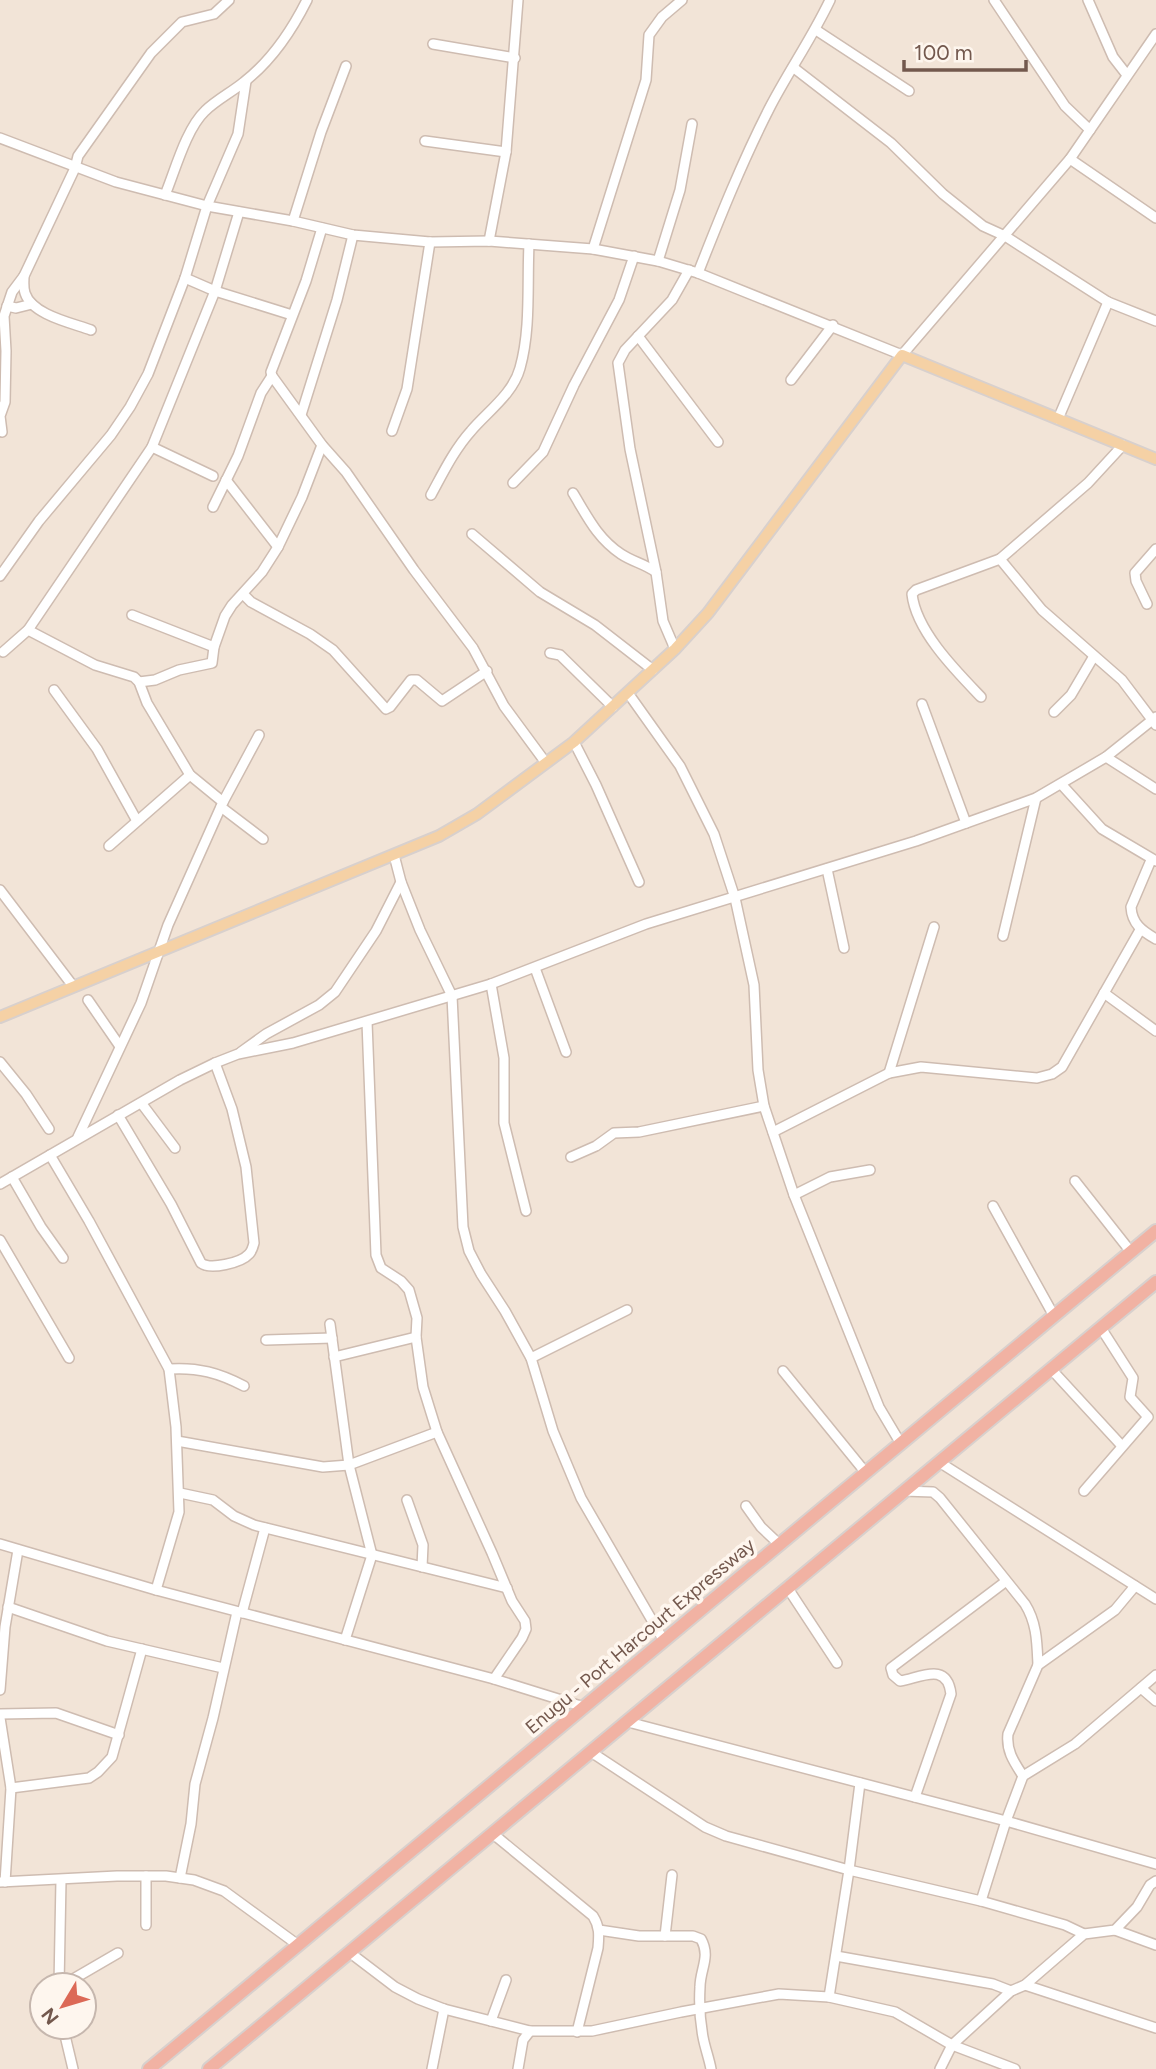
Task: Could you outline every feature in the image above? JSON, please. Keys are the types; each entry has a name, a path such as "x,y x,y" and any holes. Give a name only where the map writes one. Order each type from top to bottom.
{"highway":[{"name":"Enugu - Port Harcourt Expressway","path":"149,2069 1156,1231"},
{"path":"209,2069 1156,1282"}],"main road":[{"path":"0,1017 439,836 477,814 574,742 675,649 708,613 902,355 1156,459"}],"street":[{"path":"2,432 0,419 5,402 6,306 24,276 83,147 151,53 182,22 214,14 229,0"},
{"path":"165,195 204,112 246,81 278,47 307,0"},
{"path":"489,241 506,152 518,0"},
{"path":"593,249 646,79 649,35 662,17 682,0"},
{"path":"675,649 663,621 652,551 638,492 618,363 620,356 694,272 770,107 816,30 830,0"},
{"path":"995,0 1065,106 1090,130"},
{"path":"1088,0 1113,58 1127,75"},
{"path":"816,30 909,91"},
{"path":"0,138 75,167 165,195 353,235 430,242 489,241 593,249 658,261 694,272 902,355 1070,159 1156,34"},
{"path":"433,44 515,58"},
{"path":"293,221 321,131 346,66"},
{"path":"794,68 891,143 943,194 983,226 1005,236 1108,302 1156,321"},
{"path":"0,576 39,521 111,435 148,374 185,278 207,205 239,134 246,81"},
{"path":"658,261 680,190 692,124"},
{"path":"425,141 506,152"},
{"path":"1070,159 1156,218"},
{"path":"3,652 28,629 152,446 215,290 239,212"},
{"path":"323,228 271,372 272,376 322,445 346,472 414,570 473,648 504,706 546,763"},
{"path":"301,415 337,299 353,235"},
{"path":"392,431 407,388 430,242"},
{"path":"431,495 445,468 470,432 510,387 520,369 525,331 529,244"},
{"path":"513,483 543,452 574,385 619,300 634,256"},
{"path":"24,276 24,290 32,304 44,312 91,330"},
{"path":"185,278 292,315"},
{"path":"1058,419 1108,302"},
{"path":"6,306 16,308 32,304"},
{"path":"791,380 832,326"},
{"path":"638,336 718,442"},
{"path":"213,507 238,456 261,393 272,376"},
{"path":"28,629 95,665 124,673 139,682 208,665 214,660 214,647 232,605 278,547 302,497 322,445"},
{"path":"981,697 938,649 922,623 912,594 916,590 1000,559 1088,483 1123,445"},
{"path":"152,446 213,476"},
{"path":"226,480 278,547"},
{"path":"573,493 596,533 624,556 643,563 656,572"},
{"path":"472,534 540,592 595,625 653,670"},
{"path":"643,563 652,551"},
{"path":"1147,604 1135,573 1155,553"},
{"path":"0,1184 180,1080 238,1054 293,1043 491,984 646,924 966,823 1036,798 1107,757 1155,721 1122,680 1033,600 1000,559"},
{"path":"243,594 333,650 386,709 390,708 411,680 417,680 442,701 486,671"},
{"path":"132,615 214,647"},
{"path":"550,653 561,655 612,707"},
{"path":"1054,712 1071,695 1094,656"},
{"path":"139,682 147,703 190,775 263,839"},
{"path":"54,690 97,749 138,821"},
{"path":"628,693 680,766 714,834 735,898 754,985 758,1070 764,1106 794,1195 879,1407 901,1444"},
{"path":"922,704 966,823"},
{"path":"78,1137 141,1003 159,951 222,805 259,735"},
{"path":"574,742 639,882"},
{"path":"1107,757 1156,789"},
{"path":"108,846 190,775"},
{"path":"1062,785 1093,821 1154,860 1132,906 1132,915 1140,930 1156,939"},
{"path":"1003,936 1036,798"},
{"path":"394,855 401,882 420,930 453,996 463,1227 469,1251 531,1358 553,1431 581,1498 664,1642"},
{"path":"827,869 844,948"},
{"path":"238,1054 266,1034 319,1006 335,992 376,931 401,882"},
{"path":"0,890 4,905 73,986"},
{"path":"889,1073 934,927"},
{"path":"773,1132 889,1073 921,1068 1037,1078 1052,1074 1062,1067 1140,930"},
{"path":"535,968 566,1052"},
{"path":"491,984 504,1058 504,1123 526,1211"},
{"path":"1104,993 1156,1031"},
{"path":"88,1000 119,1045"},
{"path":"367,1022 376,1255 381,1268 401,1281 409,1290 417,1318 416,1337 423,1387 437,1432 512,1601 525,1621 526,1629 494,1679"},
{"path":"0,1062 49,1129"},
{"path":"118,1115 171,1204 201,1263 210,1267 241,1259 249,1254 254,1243 246,1167 232,1109 215,1063"},
{"path":"142,1104 175,1148"},
{"path":"571,1157 596,1146 614,1133 639,1132 764,1106"},
{"path":"50,1155 169,1369 177,1441 179,1512 156,1590"},
{"path":"794,1195 830,1177 870,1170"},
{"path":"12,1177 63,1258"},
{"path":"1075,1181 1131,1252"},
{"path":"993,1206 1054,1316"},
{"path":"0,1240 69,1358"},
{"path":"531,1358 627,1310"},
{"path":"330,1324 349,1465 372,1555 345,1640"},
{"path":"1084,1491 1148,1417 1130,1397 1133,1378 1101,1328"},
{"path":"334,1357 416,1337"},
{"path":"266,1340 332,1338"},
{"path":"169,1369 191,1367 208,1370 244,1386"},
{"path":"1052,1370 1122,1446"},
{"path":"783,1371 866,1473"},
{"path":"177,1441 309,1465 349,1465 437,1432"},
{"path":"939,1462 1156,1599"},
{"path":"903,1491 933,1492 940,1498 1032,1614 1036,1629 1038,1665 1009,1734 1007,1745 1023,1776"},
{"path":"180,1493 213,1500 243,1521 265,1528 507,1588"},
{"path":"407,1500 423,1545 422,1567"},
{"path":"746,1506 761,1527 780,1545"},
{"path":"180,1878 191,1824 195,1784 223,1668 265,1528"},
{"path":"0,1544 239,1613 494,1679 584,1707"},
{"path":"0,1690 8,1607 18,1550"},
{"path":"915,1797 951,1695 950,1685 943,1677 933,1673 900,1681 893,1675 891,1668 1005,1582"},
{"path":"1038,1665 1115,1610 1135,1586"},
{"path":"787,1587 837,1663"},
{"path":"8,1607 107,1641 223,1668"},
{"path":"11,1788 89,1778 98,1772 112,1757 142,1649"},
{"path":"981,1901 1023,1776 1075,1745 1156,1675"},
{"path":"1141,1688 1156,1701"},
{"path":"118,1735 56,1713 0,1716 11,1788 2,1882 146,1876 194,1880 225,1891 298,1945"},
{"path":"628,1722 1006,1821 1152,1863 1153,1883 1137,1907 1115,1930"},
{"path":"591,1752 705,1827 726,1836 849,1870 981,1901 1065,1925 1084,1934 1115,1930 1156,1945"},
{"path":"829,1997 860,1783"},
{"path":"492,1833 593,1916 599,1930 598,1948 577,2032"},
{"path":"665,1936 672,1875"},
{"path":"146,1876 146,1925"},
{"path":"61,1880 61,1971"},
{"path":"599,1930 639,1936 693,1936 704,1942 706,1962 700,1982 700,2008 711,2069"},
{"path":"940,2069 952,2045 1012,1991 1025,1985 1084,1934"},
{"path":"349,1952 418,2000 530,2031 592,2031 779,1994 829,1997 895,2012 952,2045 1015,2069"},
{"path":"86,1971 118,1953"},
{"path":"836,1956 993,1984 1012,1991"},
{"path":"491,2021 506,1980"},
{"path":"1025,1985 1156,2028"},
{"path":"432,2069 444,2009"},
{"path":"518,2069 523,2040 530,2031"},
{"path":"67,2041 73,2069"}],"shaded area":[{"path":"0,0 1156,0 1156,2069 0,2069"}]}
